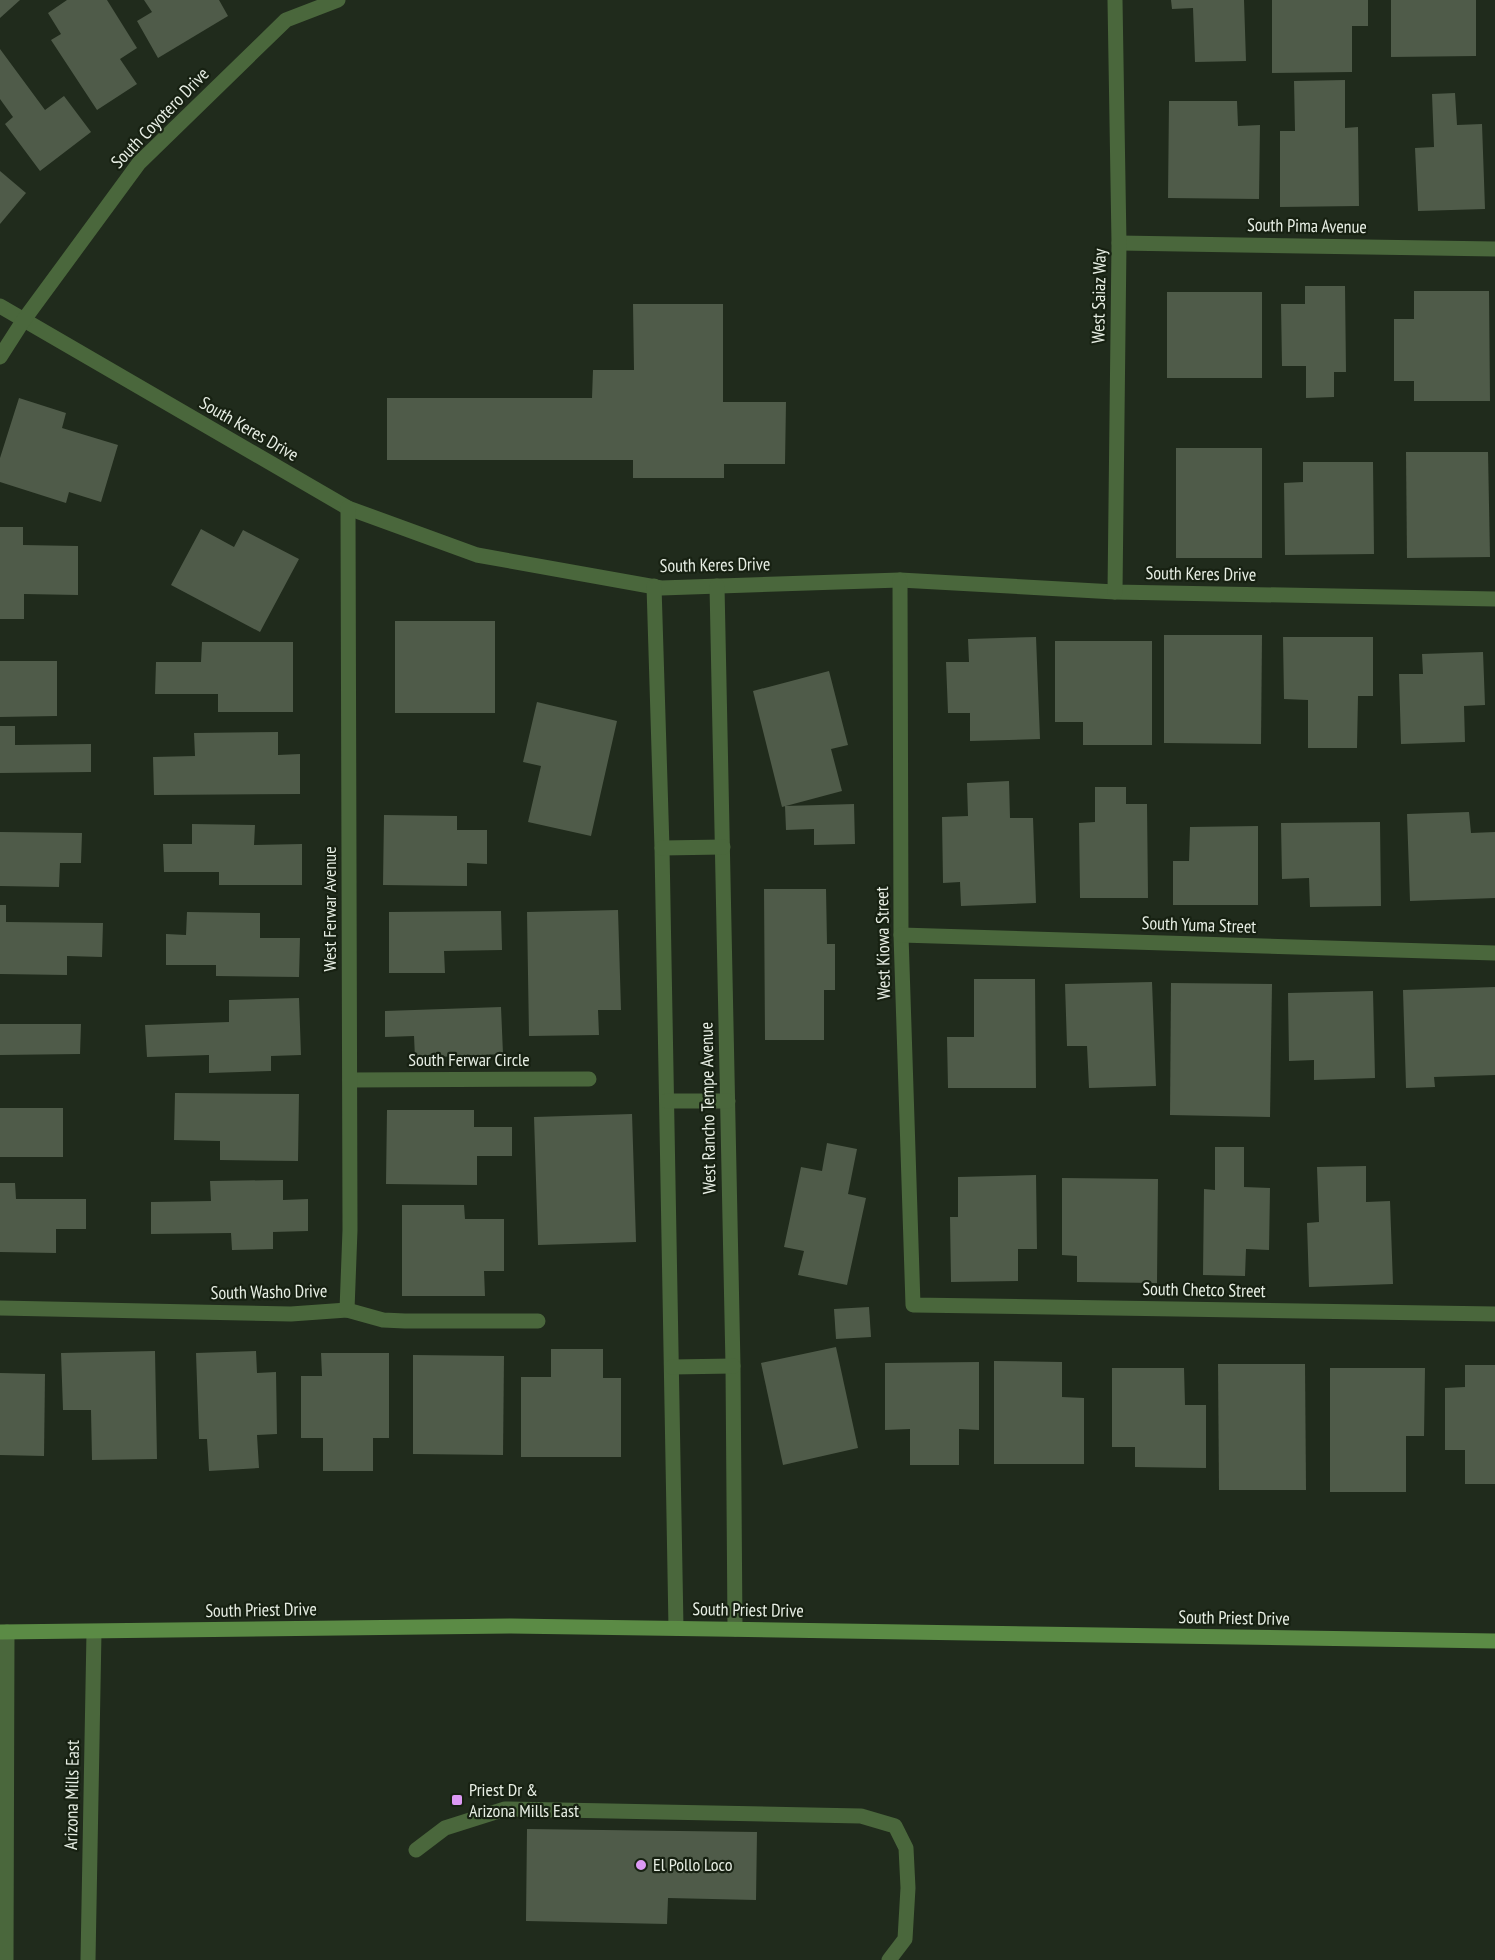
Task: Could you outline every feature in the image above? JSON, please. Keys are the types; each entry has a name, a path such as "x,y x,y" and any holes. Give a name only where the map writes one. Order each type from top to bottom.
{"main road":[{"name":"South Priest Drive","path":"4,1632 511,1626 1495,1641"}],"street":[{"name":"South Coyotero Drive","path":"0,357 23,321 139,163 285,20 338,0"},
{"name":"West Saiaz Way","path":"1115,0 1119,243 1115,592"},
{"name":"South Pima Avenue","path":"1119,243 1495,249"},
{"name":"South Keres Drive","path":"0,306 348,508 477,555 654,586 900,580 1115,592 1495,599"},
{"name":"West Ferwar Avenue","path":"347,1310 350,1230 348,508"},
{"name":"West Kiowa Street","path":"900,580 901,935 913,1305"},
{"path":"654,586 662,848 676,1628"},
{"name":"West Rancho Tempe Avenue","path":"717,586 733,1365 735,1629"},
{"path":"662,848 723,847"},
{"name":"South Yuma Street","path":"901,935 1495,953"},
{"name":"South Ferwar Circle","path":"350,1080 589,1079"},
{"path":"667,1101 728,1101"},
{"name":"South Chetco Street","path":"913,1305 1495,1314"},
{"name":"South Washo Drive","path":"0,1308 273,1314 347,1310 383,1320 538,1321"},
{"path":"672,1367 733,1365"},
{"path":"4,1632 6,1960"},
{"name":"Arizona Mills East","path":"88,1960 94,1632"},
{"path":"416,1850 446,1828 505,1809 861,1816 895,1826 906,1848 908,1888 905,1939 889,1960"}],"building":[{"path":"0,0 20,0 0,18"},
{"path":"67,0 107,0 137,48 120,59 137,84 97,110 51,40 61,34 48,13"},
{"path":"144,0 219,0 228,16 158,58 137,21 152,12"},
{"path":"1171,0 1244,0 1246,61 1195,62 1193,8 1172,9"},
{"path":"1272,0 1368,0 1368,26 1352,26 1352,72 1272,73"},
{"path":"1391,0 1476,0 1476,56 1391,57"},
{"path":"0,49 45,110 64,96 91,132 40,171 5,124 13,117 0,99"},
{"path":"1345,80 1345,128 1358,127 1359,206 1280,207 1280,131 1295,131 1294,81"},
{"path":"1455,93 1457,125 1482,124 1485,209 1418,211 1415,148 1434,147 1432,94"},
{"path":"1169,101 1237,101 1238,126 1260,125 1259,199 1168,198"},
{"path":"0,171 26,193 0,224"},
{"path":"1305,286 1345,286 1346,372 1334,372 1334,397 1306,398 1306,366 1282,366 1281,304 1305,304"},
{"path":"1414,291 1489,291 1490,401 1414,401 1414,381 1394,381 1394,319 1414,319"},
{"path":"1167,292 1262,292 1262,378 1167,378"},
{"path":"633,304 723,304 723,402 786,402 785,464 724,464 724,478 633,478 633,460 387,460 387,398 592,398 593,370 634,370"},
{"path":"19,398 66,413 62,428 118,445 101,502 69,492 66,503 0,482 0,458"},
{"path":"1176,448 1262,448 1262,558 1176,558"},
{"path":"1406,452 1488,452 1490,557 1407,558"},
{"path":"1303,462 1373,462 1374,554 1285,555 1284,483 1303,482"},
{"path":"0,527 23,527 23,545 78,546 78,595 24,594 24,619 0,619"},
{"path":"201,529 234,547 243,530 299,559 260,632 171,585"},
{"path":"395,621 495,621 495,713 395,713"},
{"path":"1164,635 1262,635 1261,744 1164,743"},
{"path":"1036,637 1040,739 970,741 970,713 948,713 946,662 969,662 968,639"},
{"path":"1283,637 1373,637 1373,696 1358,696 1357,748 1308,748 1308,700 1284,699"},
{"path":"1055,641 1152,641 1152,745 1083,745 1083,722 1055,722"},
{"path":"202,642 293,642 293,712 218,712 218,694 155,694 156,662 201,662"},
{"path":"1483,652 1485,705 1464,706 1465,742 1401,744 1399,674 1423,674 1422,654"},
{"path":"0,661 57,661 57,716 0,717"},
{"path":"829,671 848,745 831,749 842,791 782,807 753,691"},
{"path":"537,702 617,721 591,836 528,822 541,766 523,762"},
{"path":"0,726 15,726 15,745 91,744 91,772 0,773"},
{"path":"278,732 278,755 300,754 300,794 154,795 153,757 195,756 194,733"},
{"path":"1009,781 1010,818 1033,818 1036,903 961,906 960,882 943,883 942,817 968,816 967,783"},
{"path":"1095,787 1126,787 1126,804 1147,804 1148,898 1080,898 1079,823 1095,822"},
{"path":"854,804 855,844 814,845 814,829 786,830 785,806"},
{"path":"1469,812 1471,833 1495,832 1495,898 1410,901 1407,814"},
{"path":"384,815 457,816 457,830 487,830 487,864 467,863 467,886 383,885"},
{"path":"1380,822 1381,906 1310,907 1309,878 1282,879 1281,823"},
{"path":"192,824 255,825 254,845 302,844 302,885 219,885 219,872 164,872 163,844 192,844"},
{"path":"1258,826 1258,905 1173,905 1173,861 1189,861 1190,827"},
{"path":"0,832 82,833 81,863 60,863 59,887 0,886"},
{"path":"764,889 826,889 827,944 835,944 835,990 824,990 824,1040 765,1040"},
{"path":"0,905 6,905 6,922 103,923 102,957 67,956 67,975 0,974"},
{"path":"618,910 621,1010 598,1010 599,1035 529,1036 527,912"},
{"path":"501,911 502,950 444,951 445,973 389,973 389,912"},
{"path":"187,912 260,913 260,938 300,938 299,977 216,976 216,965 166,965 166,934 186,935"},
{"path":"974,979 1035,979 1036,1088 948,1088 947,1037 974,1037"},
{"path":"1152,982 1156,1086 1089,1088 1087,1046 1067,1046 1065,984"},
{"path":"1171,983 1272,984 1270,1117 1170,1115"},
{"path":"1495,987 1495,1075 1434,1077 1435,1087 1406,1088 1403,990"},
{"path":"1373,991 1375,1078 1314,1080 1314,1060 1289,1061 1288,993"},
{"path":"299,998 301,1055 271,1056 271,1071 209,1073 209,1055 147,1057 145,1025 229,1022 229,1000"},
{"path":"501,1007 503,1054 415,1058 414,1036 385,1037 385,1011"},
{"path":"0,1024 81,1024 80,1054 0,1055"},
{"path":"175,1093 299,1094 298,1161 220,1160 220,1141 174,1140"},
{"path":"0,1108 63,1108 63,1157 0,1157"},
{"path":"387,1110 474,1110 474,1127 512,1127 512,1156 477,1156 477,1185 386,1184"},
{"path":"632,1114 636,1242 538,1245 534,1117"},
{"path":"827,1143 857,1149 848,1194 866,1198 847,1285 798,1275 804,1251 784,1247 801,1167 822,1171"},
{"path":"1215,1147 1244,1147 1244,1187 1270,1188 1269,1250 1246,1249 1245,1276 1203,1275 1204,1189 1215,1190"},
{"path":"1366,1166 1366,1202 1390,1201 1393,1284 1309,1287 1307,1223 1319,1222 1317,1167"},
{"path":"1036,1175 1037,1249 1018,1249 1018,1281 951,1282 950,1217 958,1217 958,1177"},
{"path":"1062,1178 1158,1179 1157,1283 1077,1282 1077,1256 1062,1255"},
{"path":"283,1180 283,1200 308,1199 308,1231 273,1232 273,1249 232,1250 231,1233 151,1234 151,1202 211,1201 210,1181"},
{"path":"0,1183 15,1183 16,1199 86,1199 86,1229 56,1229 56,1253 0,1252"},
{"path":"402,1205 464,1205 465,1219 504,1219 504,1271 484,1271 485,1296 402,1296"},
{"path":"869,1307 871,1337 836,1339 834,1309"},
{"path":"836,1347 858,1448 783,1465 761,1363"},
{"path":"551,1349 603,1349 603,1378 621,1378 621,1457 521,1457 521,1377 551,1377"},
{"path":"155,1351 157,1459 92,1460 91,1410 63,1410 61,1353"},
{"path":"256,1351 257,1373 276,1372 277,1434 257,1435 259,1468 209,1471 207,1439 199,1439 196,1353"},
{"path":"321,1353 389,1353 389,1438 373,1438 373,1471 323,1471 323,1438 301,1438 301,1376 322,1376"},
{"path":"413,1355 504,1356 503,1455 413,1454"},
{"path":"994,1361 1062,1362 1062,1397 1084,1398 1084,1464 994,1464"},
{"path":"979,1362 979,1430 959,1429 959,1465 910,1465 910,1429 885,1430 885,1363"},
{"path":"1218,1364 1305,1364 1306,1490 1219,1490"},
{"path":"1465,1365 1495,1365 1495,1484 1465,1484 1465,1450 1445,1450 1445,1388 1465,1387"},
{"path":"1112,1368 1184,1368 1185,1405 1206,1405 1206,1468 1135,1467 1135,1447 1112,1447"},
{"path":"1330,1368 1425,1368 1424,1436 1406,1436 1406,1492 1330,1492"},
{"path":"0,1373 45,1374 44,1456 0,1455"},
{"name":"El Pollo Loco","path":"527,1829 757,1832 756,1900 668,1898 667,1924 526,1921"}],"place":[{"name":"Priest Dr & Arizona Mills East","path":"457,1800"},
{"name":"El Pollo Loco","path":"641,1865"}]}
